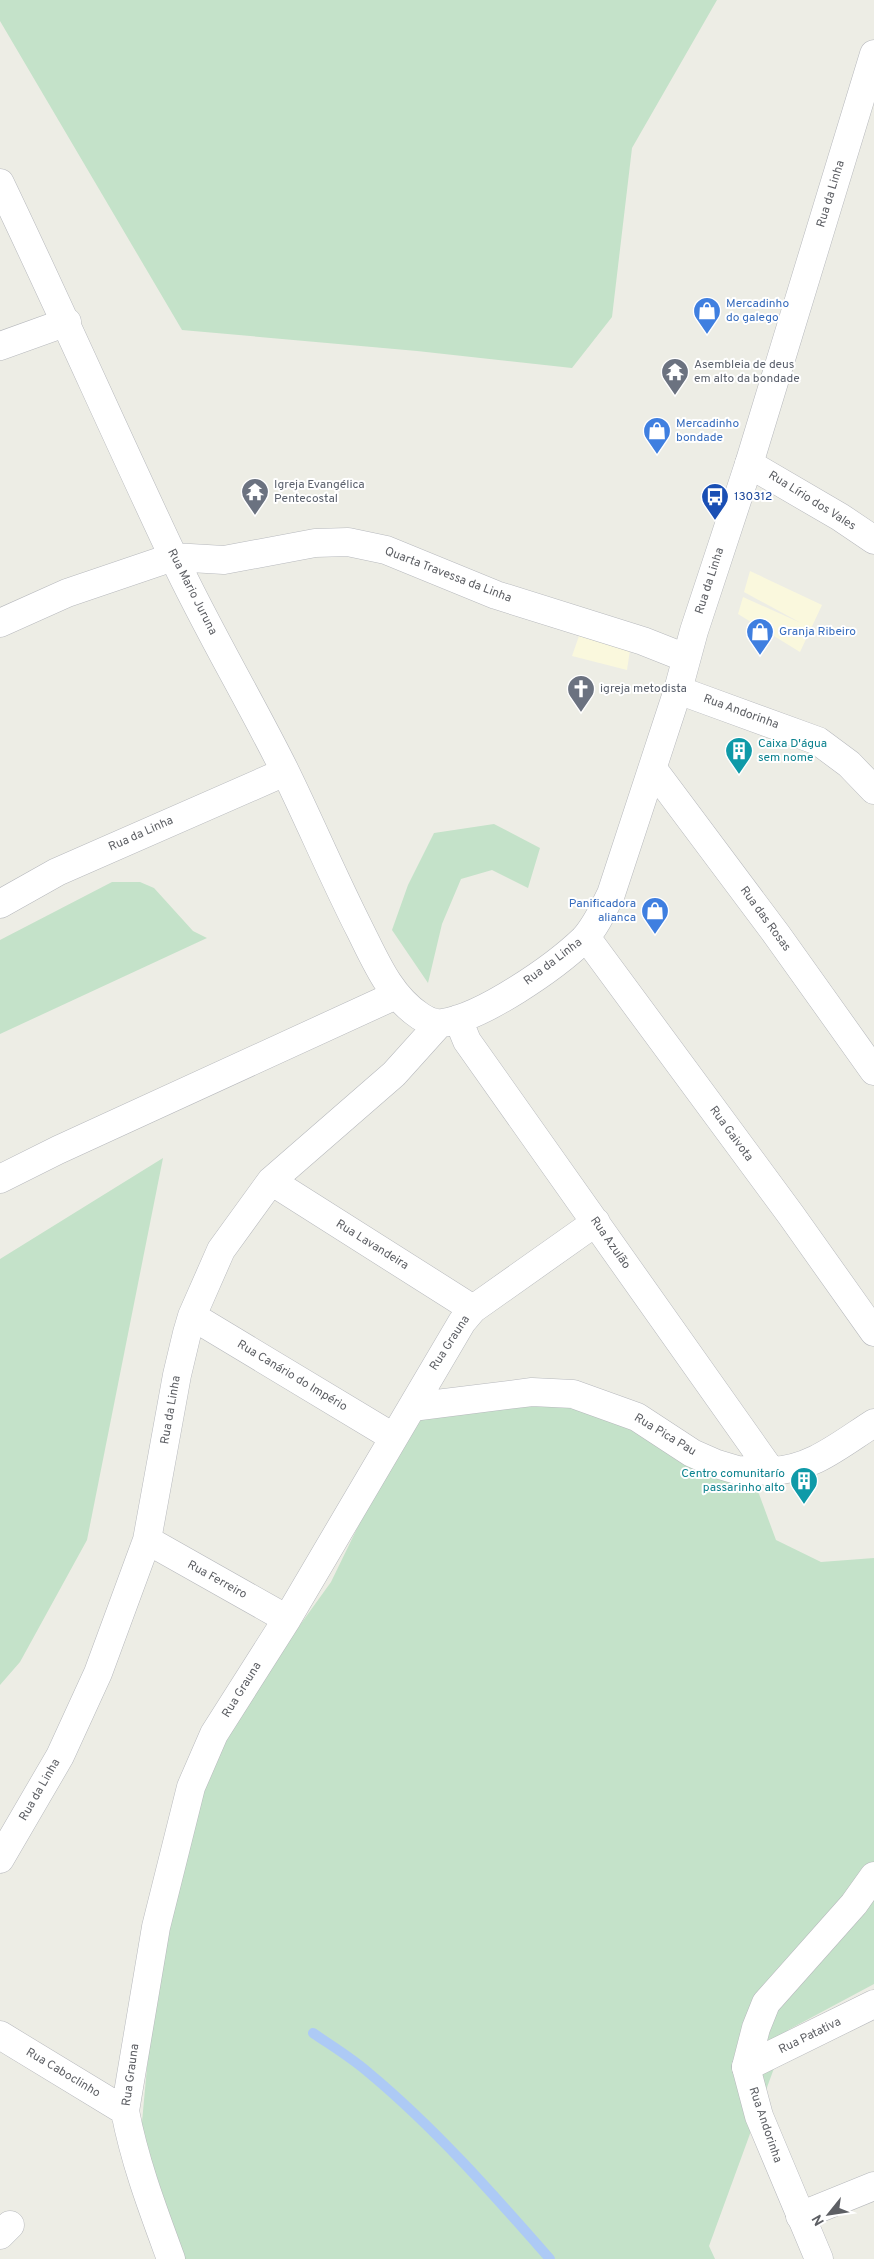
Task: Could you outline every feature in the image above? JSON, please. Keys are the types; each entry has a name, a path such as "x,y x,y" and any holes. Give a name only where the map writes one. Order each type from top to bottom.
{"street":[{"name":"Rua da Linha","path":"0,1859 60,1756 98,1673 147,1540 177,1375 192,1316 221,1250 271,1181 394,1074 454,1028 522,986 586,937 600,918 611,894 678,690 686,658 749,464 874,54"},
{"name":"Rua Mario Juruna","path":"0,183 67,322 173,556 285,772 332,877 377,965 396,995"},
{"path":"0,346 67,322"},
{"name":"Rua Lírio dos Vales","path":"749,464 832,512 874,540"},
{"name":"Quarta Travessa da Linha","path":"173,556 224,560 315,543 348,542 386,550 496,595 643,641 686,658"},
{"path":"0,623 67,593 173,556"},
{"name":"Rua Andorinha","path":"678,690 818,741 849,764 874,790"},
{"name":"Rua das Rosas","path":"653,768 772,928 874,1071"},
{"name":"Rua da Linha","path":"0,904 57,872 285,772"},
{"name":"Rua Gaivota","path":"586,937 791,1215 874,1332"},
{"path":"0,1178 396,995 422,1018 454,1028"},
{"name":"Rua Azulão","path":"454,1028 596,1222 770,1470"},
{"name":"Rua Lavandeira","path":"271,1181 473,1309"},
{"name":"Rua Grauna","path":"170,2259 148,2200 125,2111 156,1927 191,1787 214,1734 287,1619 462,1322 473,1309 596,1222"},
{"name":"Rua Canário do Império","path":"192,1316 393,1437"},
{"name":"Rua Pica Pau","path":"412,1407 532,1392 573,1394 637,1417 692,1452 717,1464 736,1470 789,1470 807,1464 874,1423"},
{"name":"Rua Ferreiro","path":"147,1540 287,1619"},
{"name":"Rua Andorinha","path":"819,2259 759,2116 746,2067 756,2028 766,2003 854,1904 874,1876"},
{"name":"Rua Patativa","path":"746,2067 874,2004"},
{"name":"Rua Caboclinho","path":"0,2035 125,2111"},
{"path":"800,2216 874,2186"}],"shaded area":[{"path":"750,571 822,605 800,652 738,614 743,597 801,623 744,592"},
{"path":"579,636 630,650 627,670 572,656"}],"green space":[{"path":"0,0 717,0 632,148 612,317 572,368 417,351 182,330 0,21"},
{"path":"494,824 540,848 528,888 492,870 461,879 442,924 428,983 392,930 408,885 434,833"},
{"path":"112,882 140,882 154,888 193,931 207,938 0,1034 0,940"},
{"path":"163,1158 87,1540 20,1662 0,1685 0,1259"},
{"path":"420,1399 567,1400 637,1431 689,1467 743,1468 759,1494 776,1540 821,1562 874,1558 874,1984 788,2030 709,2246 715,2259 174,2259 141,2133 153,2002 207,1754 331,1582"}],"waterway":[{"path":"313,2033 342,2052 417,2116 485,2186 550,2259"}],"place":[{"name":"Mercadinho do galego","path":"707,335"},
{"name":"Asembleia de deus em alto da bondade","path":"675,396"},
{"name":"Mercadinho bondade","path":"657,455"},
{"name":"Igreja Evangélica Pentecostal","path":"255,516"},
{"name":"130312","path":"715,521"},
{"name":"Granja Ribeiro","path":"760,656"},
{"name":"igreja metodista","path":"581,713"},
{"name":"Caixa D'água sem nome","path":"739,775"},
{"name":"Panificadora alianca","path":"655,935"},
{"name":"Centro comunitarío passarinho alto","path":"804,1505"}]}
